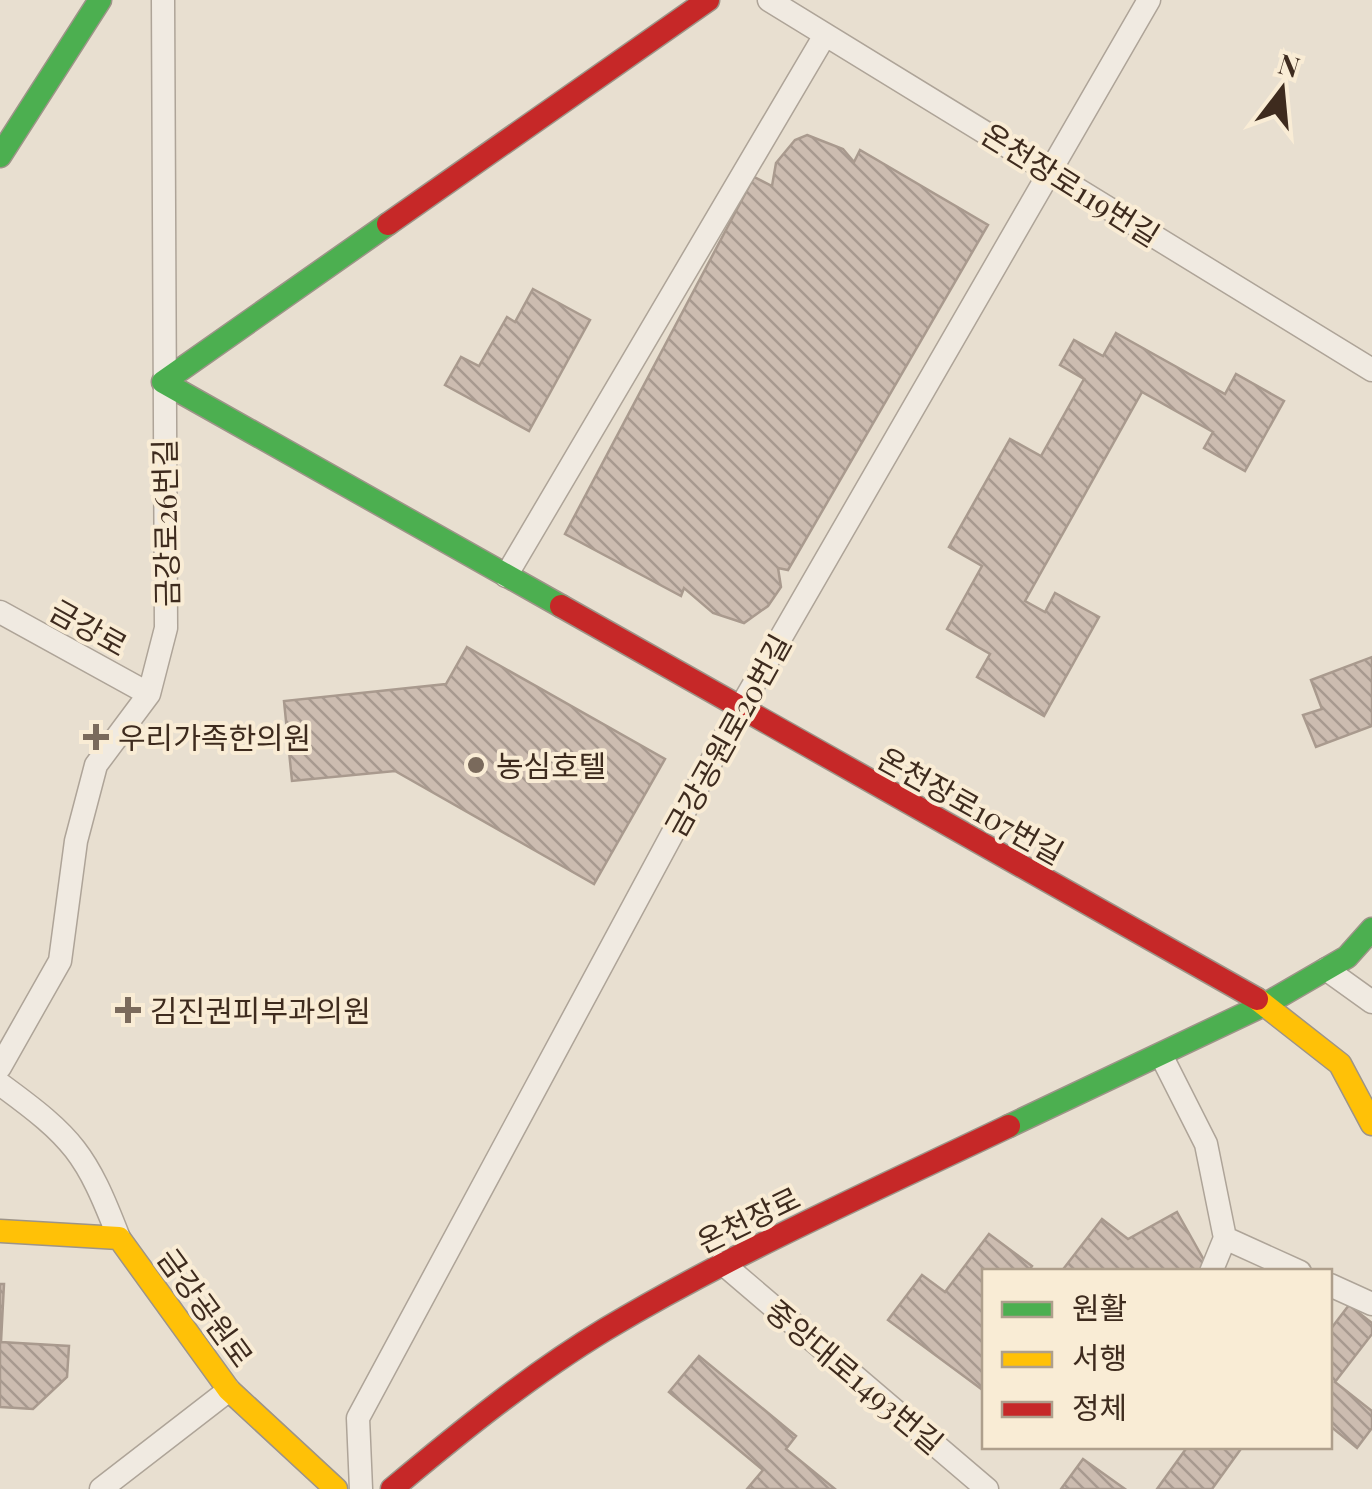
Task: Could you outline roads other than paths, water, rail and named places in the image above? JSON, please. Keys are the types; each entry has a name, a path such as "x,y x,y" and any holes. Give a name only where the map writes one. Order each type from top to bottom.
{"street":[{"path":"0,156 100,0"},
{"name":"금강로26번길","path":"0,1067 60,960 76,841 96,766 150,694 166,628 164,0"},
{"path":"163,382 708,0"},
{"name":"온천장로119번길","path":"769,0 1372,370"},
{"name":"금강공원로20번길","path":"362,1489 358,1418 739,710 1149,0"},
{"path":"506,576 826,35"},
{"name":"온천장로107번길","path":"163,382 1266,1004 1340,1064 1372,1124"},
{"name":"금강로","path":"0,612 150,694"},
{"name":"온천장로","path":"392,1489 465,1428 602,1331 722,1263 1266,1004 1347,957 1372,930"},
{"path":"1326,969 1372,1002"},
{"path":"1161,1055 1206,1144 1224,1238 1212,1269"},
{"path":"0,1084 62,1130 94,1174 119,1238"},
{"name":"금강공원로","path":"0,1230 119,1238 229,1390 336,1489"},
{"path":"1224,1238 1293,1269"},
{"name":"중앙대로1493번길","path":"722,1263 987,1489"},
{"path":"1332,1286 1372,1304"},
{"path":"101,1489 229,1390"}],"place":[{"name":"우리가족한의원","path":"96,737"},
{"name":"농심호텔","path":"476,765"},
{"name":"김진권피부과의원","path":"128,1010"}]}
